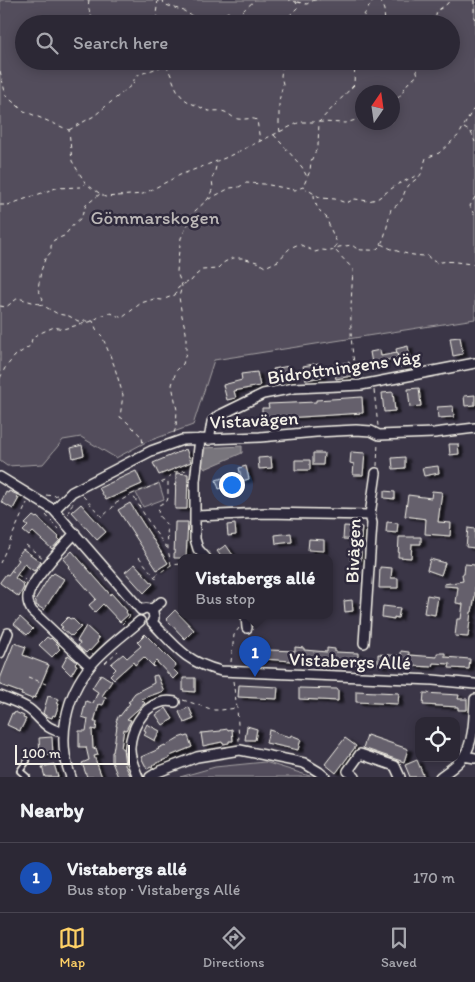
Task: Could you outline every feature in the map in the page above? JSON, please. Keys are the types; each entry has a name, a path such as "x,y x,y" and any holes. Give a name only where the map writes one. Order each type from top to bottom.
{"street":[{"name":"Bidrottningens väg","path":"202,554 198,549 195,539 195,481 205,439 212,422 218,416 263,394 294,388 360,385 475,363"},
{"name":"Vistavägen","path":"54,510 72,492 86,491 144,454 182,440 253,438 356,430 371,431 379,435 434,433 475,428"},
{"name":"Bivägen","path":"364,643 372,522 370,515 376,473"},
{"path":"0,477 54,510 141,610"},
{"path":"196,516 264,513 370,515"},
{"path":"75,534 50,562 33,586 28,598 32,611 90,666"},
{"path":"151,610 161,602"},
{"path":"146,608 151,610 154,615 152,622 142,623 138,614 146,608"},
{"path":"246,619 247,628"},
{"path":"71,777 65,758 64,732 71,700 90,666 140,621"},
{"name":"Vistabergs Allé","path":"152,622 176,648 190,658 204,666 221,671 231,669 475,684"},
{"path":"0,653 8,633"},
{"path":"0,696 18,703 29,710 50,728 64,732"},
{"path":"440,777 464,756 472,735 475,699"},
{"path":"138,777 130,756 131,736 135,726 152,706 159,702 175,702"},
{"path":"150,777 197,757 240,750 304,763 325,777"},
{"path":"355,777 348,771 360,754 395,766 396,776"},
{"path":"464,756 475,758"}],"lane":[{"path":"27,761 20,771 27,777"}],"path":[{"path":"89,0 90,15"},
{"path":"156,15 158,0"},
{"path":"162,0 166,5 191,15"},
{"path":"240,15 255,0"},
{"path":"288,0 307,4 314,0 320,0"},
{"path":"364,15 373,0"},
{"path":"380,0 384,15"},
{"path":"437,15 438,11 450,0"},
{"path":"474,0 475,19"},
{"path":"290,15 298,7 296,2"},
{"path":"70,130 94,116 133,84 135,76 152,70"},
{"path":"169,70 176,89 189,104 209,110 224,111 232,118 240,120 251,118 257,120 260,142"},
{"path":"280,132 279,101 283,84 281,76 282,70"},
{"path":"171,444 176,427 177,410 172,385 176,371 183,364 186,353 186,332 180,296 182,286 177,272 181,238 195,211 208,199 230,188 239,187 246,182 295,190 303,187 318,146 319,122 354,86 355,70"},
{"path":"400,95 408,83 418,75 417,70"},
{"path":"0,71 6,96 24,111 70,130"},
{"path":"0,378 5,368 15,356 30,346 32,339 36,335 54,328 63,329 94,321 100,316 111,314 122,318 141,303 154,299 162,300 175,295 178,288 191,281 202,270 217,270 223,263 232,258 242,258 257,262 265,267 278,262 290,248 299,244 316,252 322,250 331,251 339,247 352,245 358,250 378,248 387,228 391,209 399,204 410,183 421,174 426,158 439,153 459,135 475,108"},
{"path":"70,130 72,161 86,184 105,197 143,194 260,142 300,122 346,123 355,120"},
{"path":"464,128 471,132 475,142"},
{"path":"274,135 302,167 307,178"},
{"path":"208,199 213,188 212,180 217,161"},
{"path":"303,187 321,198 335,199 346,204 355,199 368,201 377,199 398,184 421,174"},
{"path":"0,205 8,205 56,188 80,187 86,184"},
{"path":"39,304 43,299 38,288 41,271 51,252 54,240 64,236 81,218 86,205 100,194"},
{"path":"314,194 314,201 321,213 327,218 328,227 334,234 337,243 334,249"},
{"path":"475,197 470,206 475,217"},
{"path":"380,243 410,255 428,256 437,263 453,261 475,264"},
{"path":"334,249 353,269 351,304 352,343 356,375 360,385"},
{"path":"0,306 6,307 18,298 42,305 58,314 69,316 78,321 94,321"},
{"path":"94,321 114,365 123,395 120,417 128,421 133,430 142,437 144,454"},
{"path":"373,382 379,435 376,473"},
{"path":"171,565 167,525 158,515 159,505 168,498 168,478 175,472 190,469 190,472"},
{"path":"79,497 86,491 102,517 113,505 132,494 168,480"},
{"path":"43,494 53,496 59,494 70,507 74,502"},
{"path":"132,494 153,529 168,549"},
{"path":"0,563 28,500"},
{"path":"26,545 50,562"},
{"path":"139,558 158,581"},
{"path":"155,576 171,565 178,564"},
{"path":"11,570 33,586"},
{"path":"240,750 237,708 231,669 234,635 242,624 247,628"},
{"path":"364,643 364,668"},
{"path":"101,667 122,647"},
{"path":"28,677 50,684"},
{"path":"175,702 186,701 214,710 237,708"}],"green space":[{"name":"Gömmarskogen","path":"0,0 475,0 475,319 214,360 193,425 146,442 116,458 81,437 63,440 43,464 7,466 0,461"},
{"path":"159,483 164,499 143,507 136,493"},
{"path":"265,762 313,777 180,777 215,767"}],"shaded area":[{"path":"242,446 242,453 205,469 202,465 203,448"}],"building":[{"path":"460,337 463,354 453,356 450,338"},
{"path":"408,346 411,365 400,367 396,349"},
{"path":"380,350 381,356 397,353 398,358 383,361 384,367 373,369 370,352"},
{"path":"349,362 352,376 336,379 333,365"},
{"path":"319,363 322,377 306,380 303,366"},
{"path":"289,366 291,380 275,383 273,369"},
{"path":"257,372 260,386 234,391 236,398 227,400 223,385 242,380 241,374"},
{"path":"419,388 421,406 410,407 408,389"},
{"path":"393,392 395,411 384,412 382,393"},
{"path":"475,395 475,405 465,406 464,396"},
{"path":"362,397 363,413 271,419 271,423 262,423 262,408 269,408 268,404 316,402 316,400"},
{"path":"453,406 454,417 438,418 437,407"},
{"path":"449,444 458,444 459,454 450,455"},
{"path":"82,445 84,455 73,458 71,448"},
{"path":"186,449 191,462 159,475 153,463"},
{"path":"351,452 365,453 363,475 353,475 354,464 350,463"},
{"path":"313,453 324,453 323,465 313,465"},
{"path":"271,457 272,468 259,469 258,458"},
{"path":"405,457 405,468 393,469 392,458"},
{"path":"295,460 310,460 310,470 295,470"},
{"path":"246,466 249,479 242,481 239,468"},
{"path":"438,466 439,473 424,476 422,468"},
{"path":"136,471 142,484 106,500 99,488"},
{"path":"176,473 188,474 187,509 175,509"},
{"path":"229,476 232,485 219,489 216,480"},
{"path":"9,491 18,495 17,497 19,498 13,509 1,502 6,492 8,493"},
{"path":"384,491 395,492 395,499 384,498"},
{"path":"432,491 442,492 438,522 451,523 450,536 425,534 426,519 405,516 408,495 431,498"},
{"path":"130,503 168,563 157,570 118,510"},
{"path":"81,504 106,532 97,540 72,512"},
{"path":"33,516 37,517 59,537 60,540 52,549 33,532 29,536 23,531 28,526 25,524"},
{"path":"175,522 188,522 186,554 178,554 178,558 174,558"},
{"path":"387,522 398,523 397,533 386,532"},
{"path":"235,524 236,535 228,536 227,525"},
{"path":"344,526 362,527 361,540 343,539"},
{"path":"468,528 475,529 475,548 466,547"},
{"path":"291,533 292,542 276,544 275,535"},
{"path":"399,537 421,537 421,544 412,544 411,558 398,557"},
{"path":"309,539 324,540 324,551 308,550"},
{"path":"226,545 232,554 219,554 217,551"},
{"path":"23,549 41,562 34,571 24,564 15,578 24,585 19,597 0,582 19,560 16,558"},
{"path":"72,551 110,595 111,593 127,611 128,615 120,622 103,604 95,612 89,605 96,599 63,559"},
{"path":"350,552 361,552 361,561 350,560"},
{"path":"430,559 445,563 441,575 427,570"},
{"path":"135,564 153,584 144,593 125,572"},
{"path":"465,564 475,565 475,596 468,637 455,636 457,619 461,619 463,604 456,603 458,587 444,586 444,584 463,581 462,574 464,574"},
{"path":"380,567 392,568 391,578 398,578 398,588 379,588"},
{"path":"54,573 64,579 44,610 36,605 35,600 51,574"},
{"path":"427,595 438,597 435,615 424,613"},
{"path":"352,600 353,611 345,612 344,601"},
{"path":"383,606 400,608 398,618 382,617"},
{"path":"175,610 178,613 178,619 184,619 194,630 185,639 166,619"},
{"path":"20,617 33,629 27,635 14,624"},
{"path":"68,617 72,618 81,627 72,636 61,628 63,627 60,625"},
{"path":"86,626 99,638 98,642 86,653 78,646 80,643 77,641"},
{"path":"145,634 176,665 173,669 178,674 173,679 156,661 153,664 154,667 144,657 135,665 133,662 114,679 110,675 116,669 111,664 123,654 127,658 141,646 137,642"},
{"path":"47,637 51,638 60,649 52,657 39,645"},
{"path":"14,643 26,647 23,655 49,665 35,698 32,697 32,699 21,695 22,693 0,685 0,679"},
{"path":"295,647 304,648 304,650 327,652 327,648 335,649 335,652 358,653 358,664 338,663 338,659 325,658 324,663 305,661 305,658 293,657 292,661 243,660 244,649 295,651"},
{"path":"401,651 409,652 409,655 437,657 437,653 445,653 445,657 470,659 469,669 449,668 450,664 433,663 432,667 413,666 413,662 398,661 397,666 378,665 378,654 401,656"},
{"path":"68,655 77,662 71,675 62,666"},
{"path":"101,674 112,681 102,696 106,698 103,705 99,704 94,722 97,722 96,730 92,729 93,749 96,748 98,755 94,756 102,777 87,777 82,763 89,760 86,747 79,747 79,731 86,731 88,719 82,717 86,701 93,703 98,692 92,688"},
{"path":"157,675 164,691 141,699 145,703 127,719 131,720 126,730 124,729 121,748 123,748 125,765 131,777 118,777 112,762 116,721 135,693 154,683 153,676"},
{"path":"183,678 195,678 195,692 183,691"},
{"path":"239,685 278,687 277,699 238,697"},
{"path":"299,688 338,689 338,701 299,699"},
{"path":"356,691 399,693 398,704 356,702"},
{"path":"424,693 459,695 458,699 467,699 467,710 458,710 458,707 423,705"},
{"path":"48,696 59,699 55,716 53,715 52,718 43,713"},
{"path":"189,707 194,719 184,723 179,712"},
{"path":"166,708 173,719 163,725 156,715"},
{"path":"15,712 26,719 20,731 7,725 12,713 14,714"},
{"path":"147,724 160,731 155,741 144,735"},
{"path":"247,726 257,729 255,740 245,740"},
{"path":"232,729 233,741 203,746 201,733"},
{"path":"269,730 301,739 298,750 266,743"},
{"path":"367,735 408,749 404,762 363,748"},
{"path":"184,736 188,736 192,747 170,756 147,769 141,757"},
{"path":"52,737 53,755 40,756 39,738"},
{"path":"345,738 356,746 336,773 325,764"},
{"path":"415,761 418,762 424,777 410,777 405,765"},
{"path":"54,764 58,777 45,777 42,767"}],"place":[{"name":"Vistabergs allé","path":"255,677"}]}
